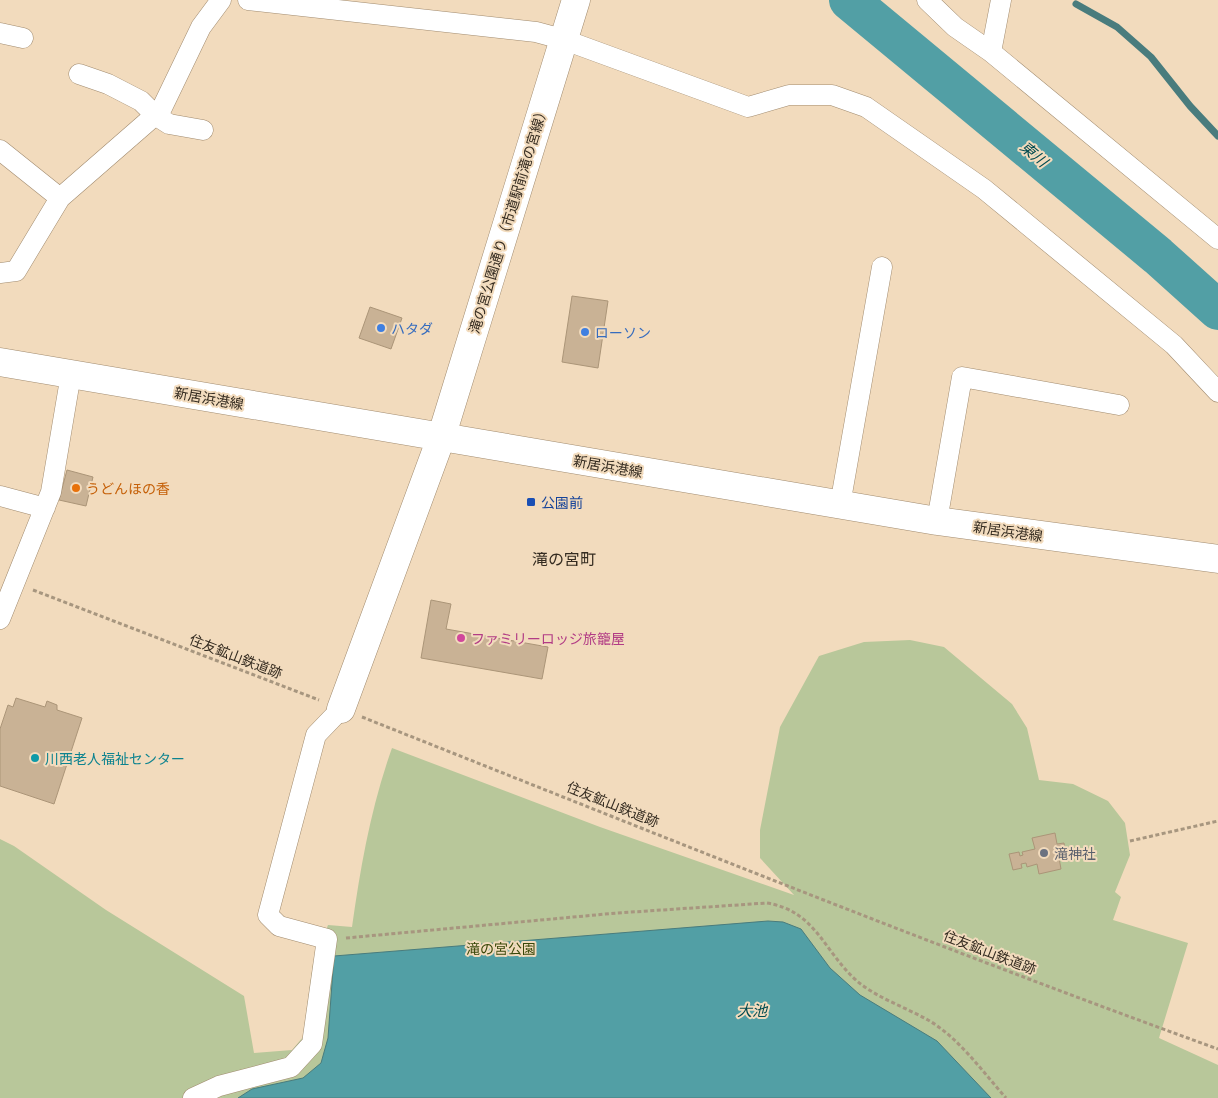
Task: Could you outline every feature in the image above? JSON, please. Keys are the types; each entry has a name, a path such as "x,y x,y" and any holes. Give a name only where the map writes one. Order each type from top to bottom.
{"main road":[{"name":"滝の宮公園通り（市道駅前滝の宮線）","path":"341,709 442,438 562,39 576,0"},
{"name":"新居浜港線","path":"0,362 937,521 1218,559"}],"street":[{"path":"0,273 16,271 60,198 161,110 201,27 221,0"},
{"path":"248,0 536,32 562,39 748,107 789,95 832,95 866,107 984,189 1174,345 1218,392"},
{"path":"927,0 955,27 991,52 1218,239"},
{"path":"991,52 1001,0"},
{"path":"0,33 23,38"},
{"path":"79,74 108,84 141,101 155,115 169,124 203,130"},
{"path":"0,150 60,198"},
{"path":"840,505 882,268"},
{"path":"0,619 16,584 51,492 71,374"},
{"path":"937,521 962,377 1119,404"},
{"path":"0,496 45,508"},
{"path":"193,1098 219,1086 291,1067 312,1044 327,939 278,926 268,915 316,735 341,709"}],"path":[{"name":"住友鉱山鉄道跡","path":"16,584 341,709 1096,1005 1218,1049"},
{"path":"1130,841 1218,821"},
{"path":"327,939 617,913 767,903 782,906 807,920 844,968 859,982 929,1020 950,1036 1006,1098"}],"green space":[{"name":"滝の宮公園","path":"910,640 944,647 1012,704 1027,728 1039,780 1073,784 1108,801 1125,823 1130,855 1115,892 1121,897 1113,920 1188,943 1159,1038 1218,1065 1218,1098 0,1098 0,839 14,846 106,910 244,996 254,1053 292,1050 303,1037 313,964 328,925 352,927 368,836 378,792 392,748 600,827 794,895 760,858 760,830 780,727 819,656 864,642"}],"water":[{"name":"大池","path":"768,921 783,922 801,929 830,968 860,995 937,1041 991,1098 238,1098 252,1089 303,1078 321,1063 328,1038 334,956"}],"building":[{"name":"ローソン","path":"572,296 608,301 598,368 562,362"},
{"name":"ハタダ","path":"370,307 402,318 391,349 359,338"},
{"name":"うどんほの香","path":"67,470 93,477 86,506 59,500"},
{"name":"ファミリーロッジ旅籠屋","path":"431,600 451,604 446,629 548,647 542,679 421,658"},
{"name":"川西老人福祉センター","path":"16,698 45,707 47,701 57,705 57,710 82,718 54,804 0,786 0,729 8,705 13,707"},
{"name":"滝神社","path":"1055,833 1057,844 1064,843 1066,856 1059,858 1061,869 1039,874 1037,864 1027,867 1026,863 1021,864 1022,868 1013,870 1009,854 1019,852 1020,856 1023,855 1022,852 1035,849 1032,838"}],"waterway":[{"name":"東川","path":"849,0 1158,256 1218,310"},
{"path":"1076,4 1117,27 1151,57 1190,106 1218,136"}],"place":[{"name":"ハタダ","path":"381,328"},
{"name":"ローソン","path":"585,332"},
{"name":"うどんほの香","path":"76,488"},
{"name":"公園前","path":"531,502"},
{"name":"ファミリーロッジ旅籠屋","path":"461,638"},
{"name":"川西老人福祉センター","path":"35,758"},
{"name":"滝神社","path":"1044,853"}],"district":[{"name":"滝の宮町","path":"564,559"}]}
